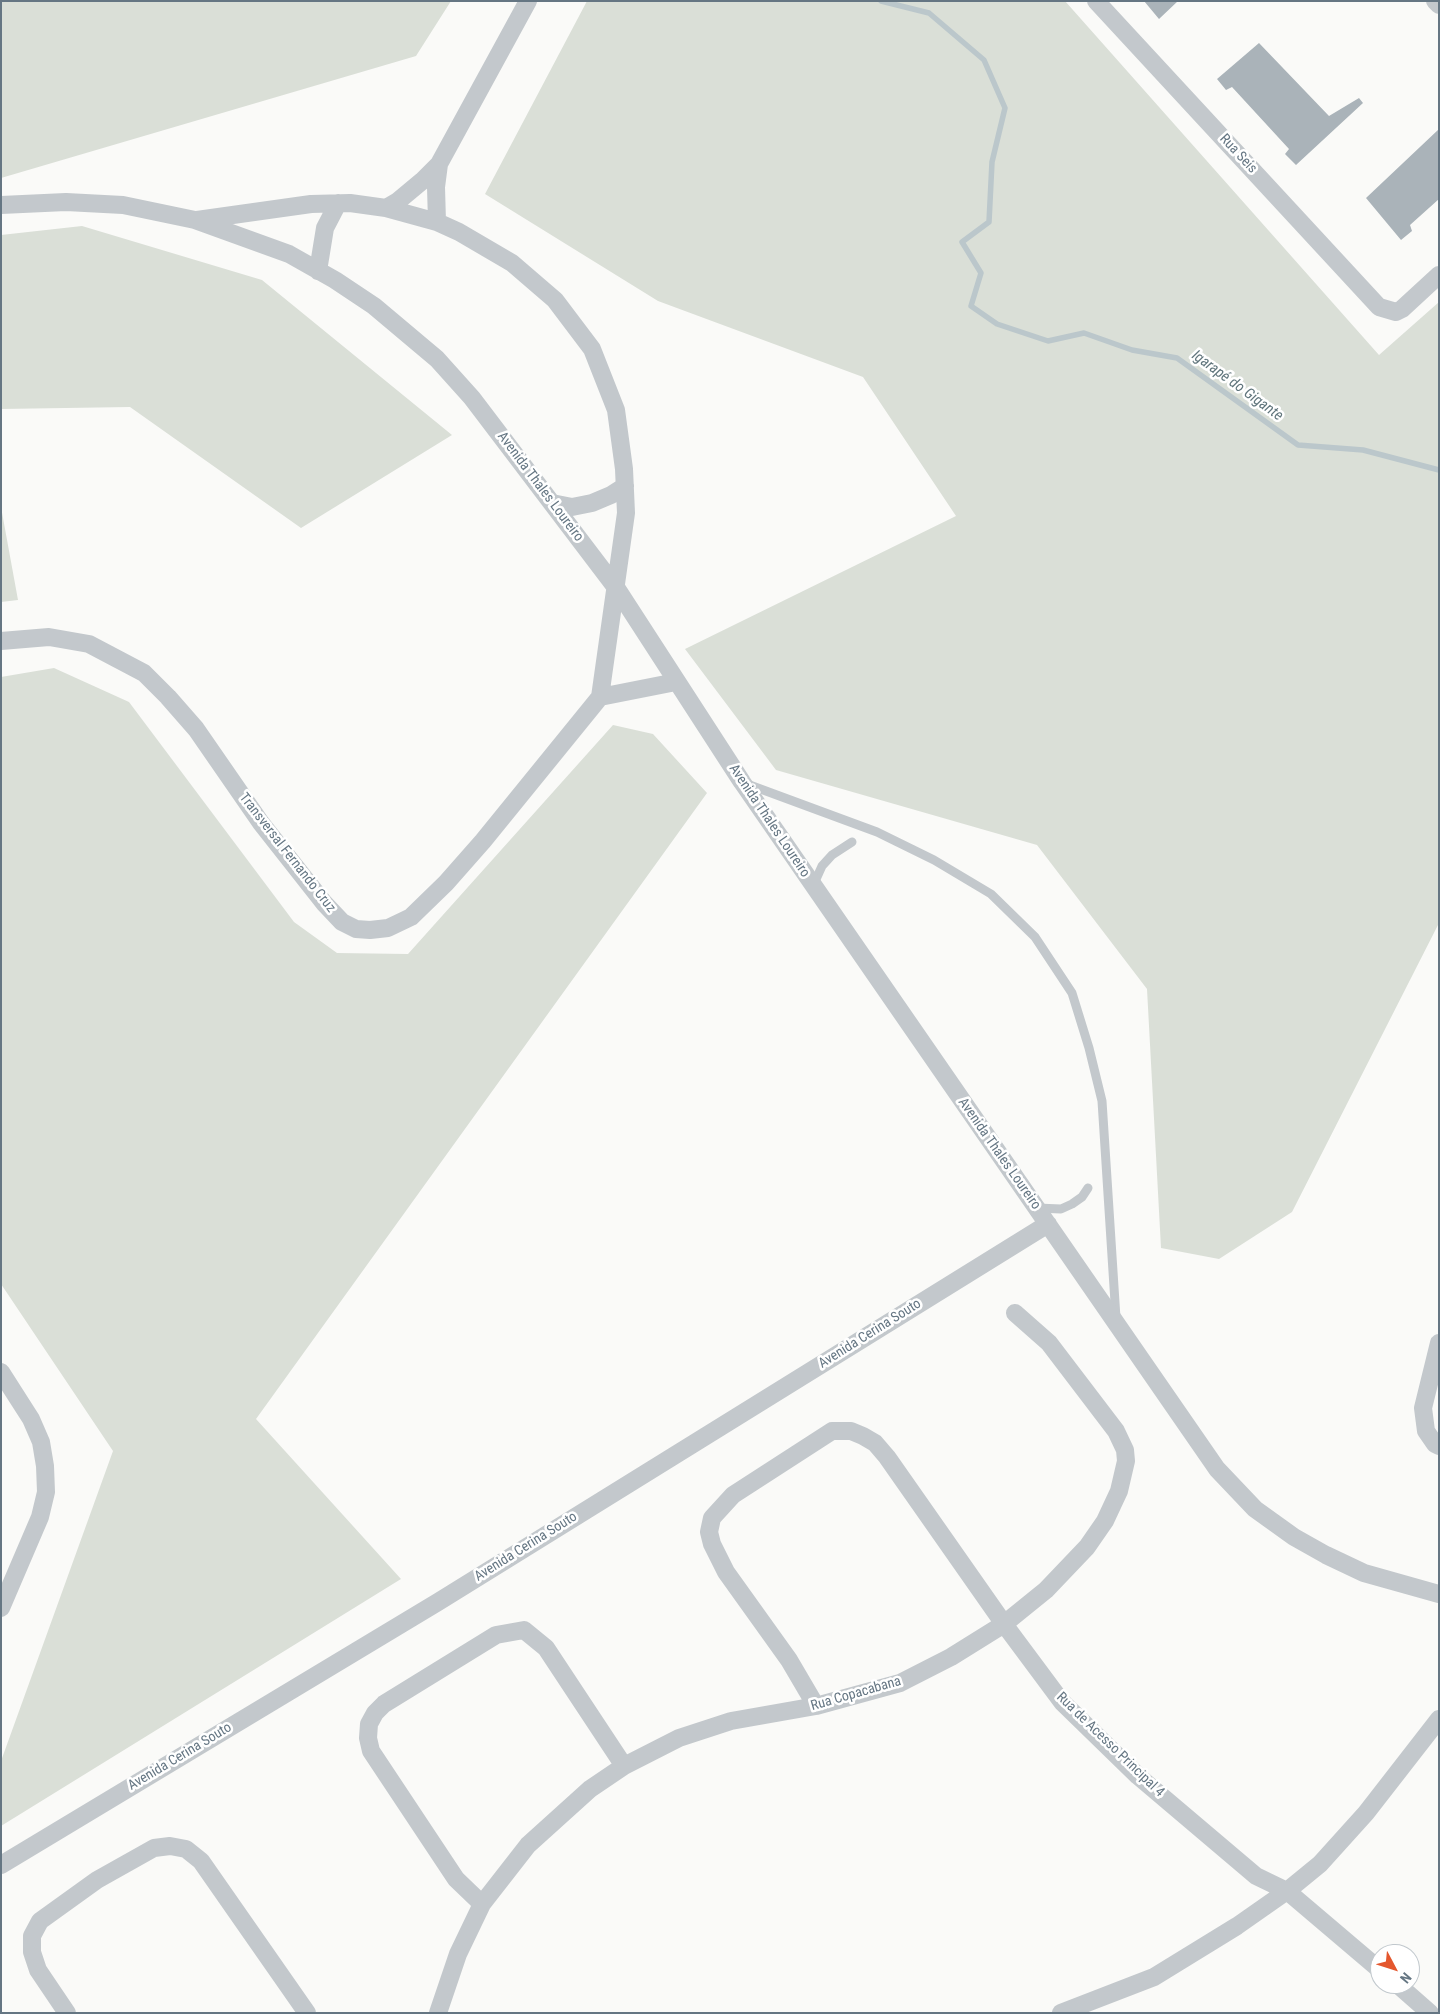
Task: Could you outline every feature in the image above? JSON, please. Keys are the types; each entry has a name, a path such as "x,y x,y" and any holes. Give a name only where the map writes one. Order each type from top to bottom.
{"street":[{"name":"Rua Seis","path":"1096,1 1379,307 1396,312 1402,309 1439,275"},
{"path":"1435,1 1439,5"},
{"path":"386,208 404,196 438,164 527,3"},
{"path":"437,222 436,187 438,164"},
{"name":"Avenida Thales Loureiro","path":"1,205 66,202 123,205 195,220 289,254 374,306 437,359 472,398 617,589 742,782 1037,1208 1116,1326 1217,1469 1255,1509 1294,1537 1364,1573 1439,1594"},
{"path":"318,271 325,228 338,203"},
{"path":"195,220 311,204 338,203 386,208 437,222 459,232 512,264 555,300 592,349 616,410 618,490 626,513 617,589 600,697 676,682"},
{"path":"552,504 572,507 592,503 618,490"},
{"name":"Transversal Fernando Cruz","path":"1,641 49,637 89,644 144,673 168,697 196,730 261,822 324,903 342,922 356,929 388,928 411,917 446,883 482,842 600,697"},
{"name":"Avenida Cerina Souto","path":"1,1865 438,1602 1048,1224"},
{"name":"Rua Copacabana","path":"438,2013 458,1954 482,1904 511,1865 546,1826 590,1789 624,1766 679,1738 731,1721 816,1706 900,1683 952,1657 1004,1624 1046,1590 1087,1547 1105,1521 1119,1491 1126,1461 1125,1450 1116,1431 1049,1343 1015,1312"},
{"path":"1439,1343 1423,1408 1426,1431 1435,1444 1439,1446"},
{"path":"1,1372 31,1419 41,1442 46,1466 46,1492 40,1518 1,1608"},
{"name":"Rua de Acesso Principal 4","path":"816,1706 789,1660 726,1572 712,1544 709,1532 712,1518 733,1495 832,1430 851,1431 875,1444 887,1457 1004,1624 1062,1702 1138,1776 1256,1876 1287,1891 1370,1962"},
{"path":"482,1904 456,1879 371,1751 368,1738 369,1724 375,1713 384,1704 496,1635 524,1630 546,1648 624,1766"},
{"path":"1061,2013 1154,1977 1237,1926 1287,1891 1320,1864 1366,1814 1439,1719"},
{"path":"67,2013 38,1970 32,1952 32,1936 40,1921 98,1880 154,1848 170,1846 186,1849 201,1861 307,2013"},
{"path":"1408,1994 1430,2013"}],"lane":[{"path":"742,782 877,832 934,860 991,894 1035,937 1072,992 1089,1048 1102,1101 1116,1326"},
{"path":"813,886 822,866 832,855 852,842"},
{"path":"1037,1208 1061,1209 1082,1197 1088,1188"}],"shaded area":[{"path":"1,1 451,1 416,56 1,178"},
{"path":"587,1 1065,1 1379,355 1439,302 1439,923 1292,1212 1219,1259 1161,1248 1147,989 1037,845 776,770 685,649 956,516 863,377 658,301 485,194"},
{"path":"82,226 262,280 452,435 301,528 130,407 1,409 1,235"},
{"path":"1,507 18,600 1,602"},
{"path":"54,668 129,702 294,922 337,953 408,954 613,725 653,734 707,793 256,1419 401,1579 1,1826 1,1761 113,1451 1,1284 1,677"}],"building":[{"path":"1144,1 1178,1 1159,19"},
{"path":"1259,43 1329,116 1359,98 1363,103 1296,165 1285,154 1289,149 1232,87 1226,90 1217,79"},
{"path":"1439,129 1439,199 1410,225 1412,231 1401,240 1366,198"}],"waterway":[{"name":"Igarapé do Gigante","path":"881,1 929,13 984,60 1005,108 992,162 989,222 962,242 981,273 971,306 997,324 1048,341 1084,333 1132,350 1177,358 1298,445 1363,450 1439,470"}]}
